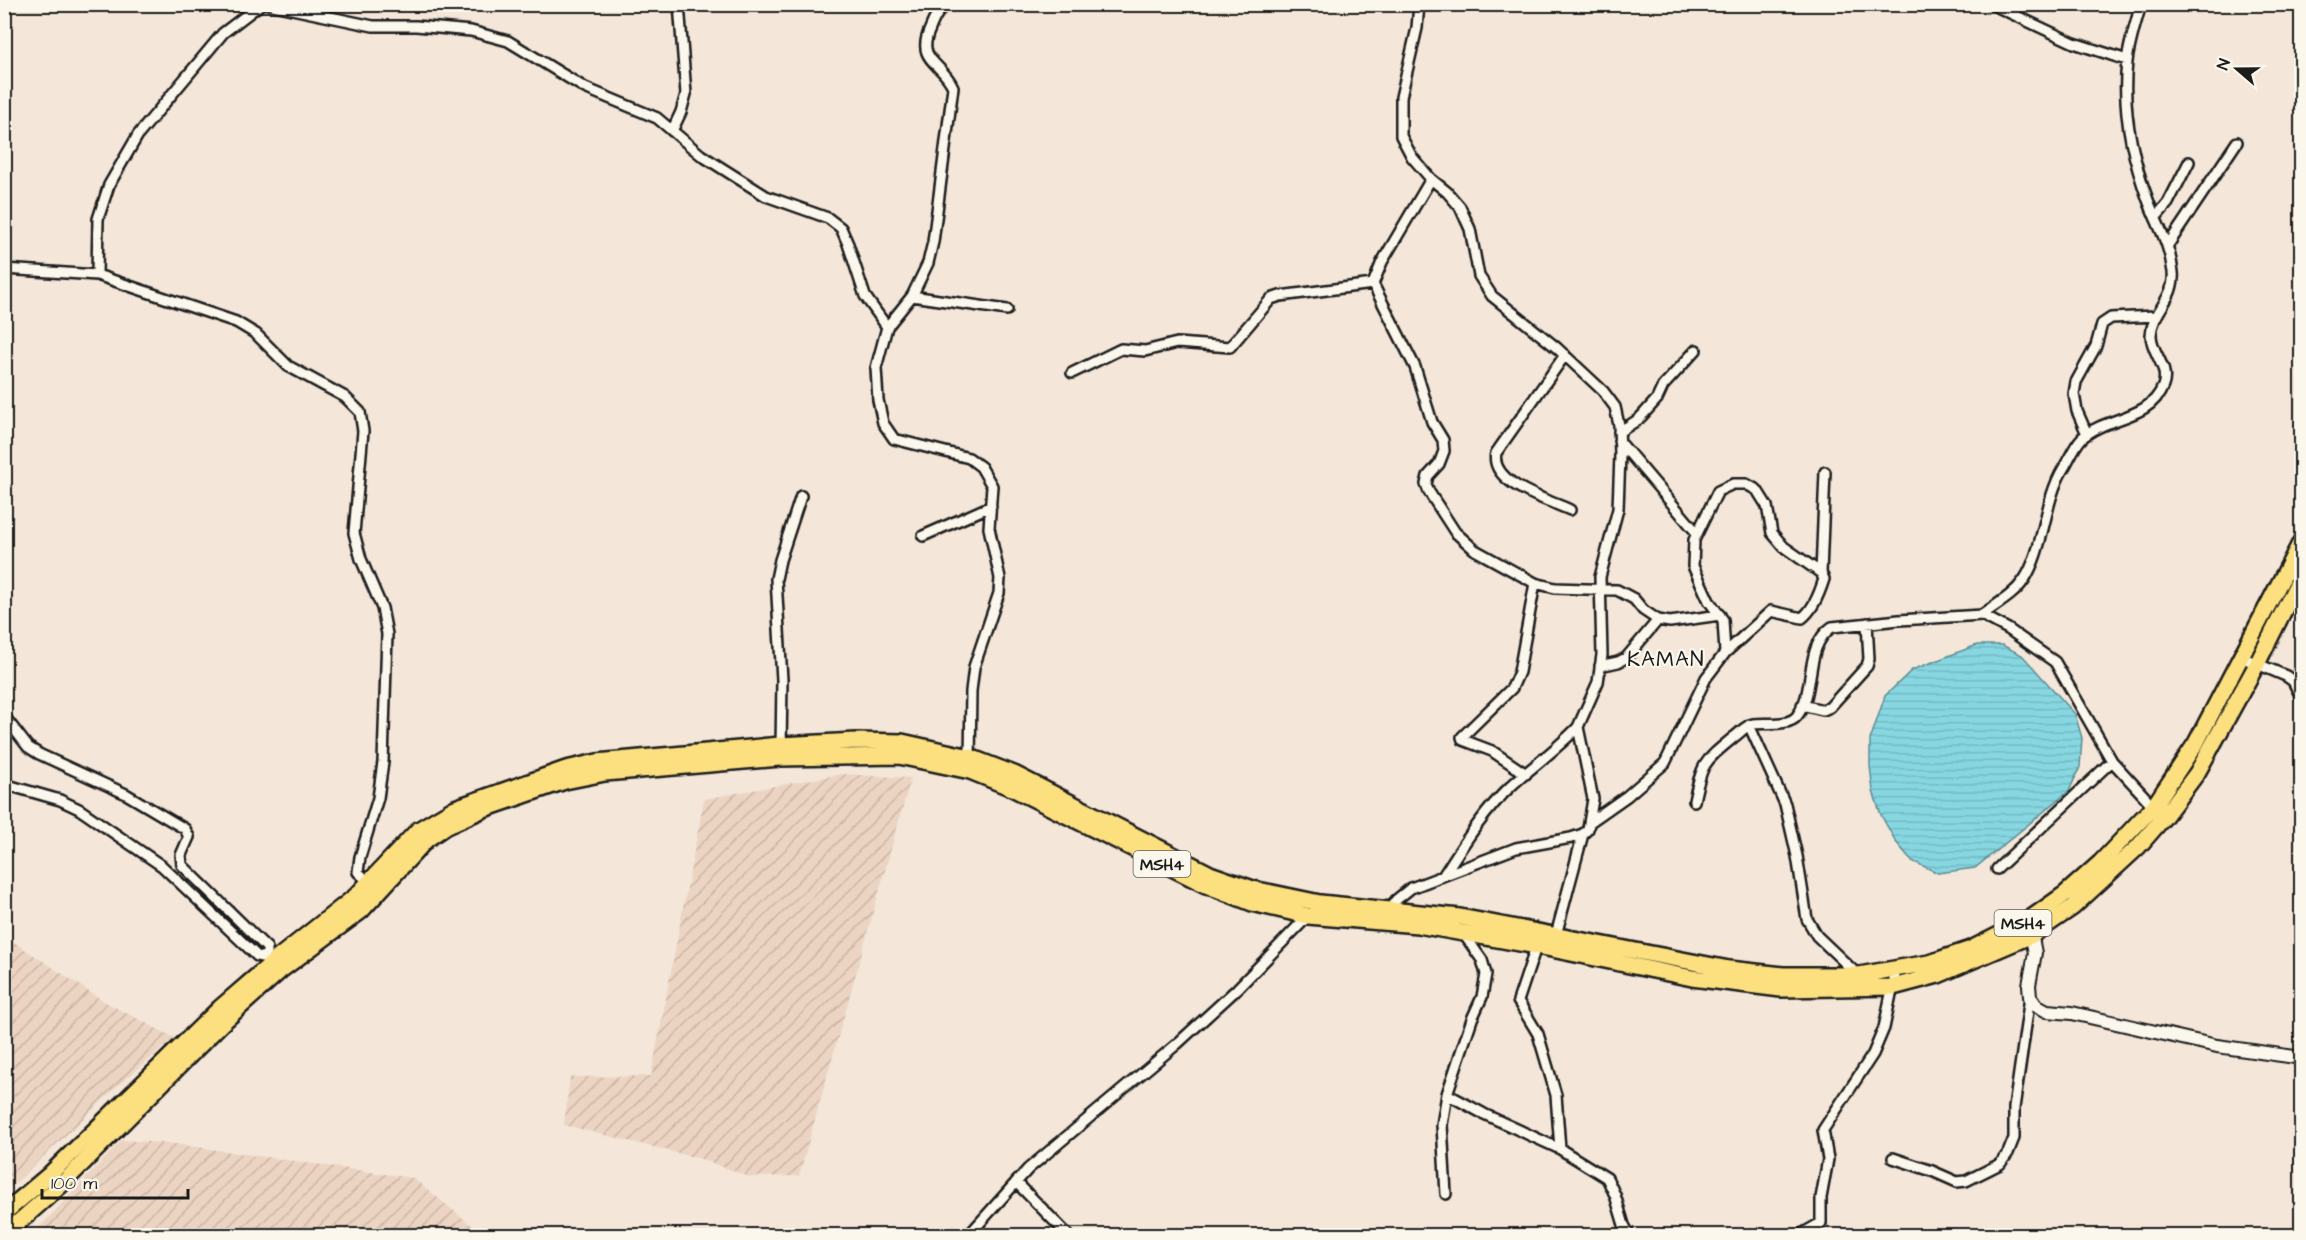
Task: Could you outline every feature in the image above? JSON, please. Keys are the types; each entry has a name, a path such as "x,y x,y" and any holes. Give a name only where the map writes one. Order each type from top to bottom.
{"main road":[{"name":"MSH4","path":"970,764 1012,788 1206,885 1252,903 1308,916 1418,925 1462,933 1544,938 1729,969 1893,987 1938,975 2073,908 2138,847 2196,743 2301,540"},
{"name":"MSH4","path":"2159,812 2197,773 2258,664 2301,574"},
{"name":"MSH4","path":"4,1213 48,1176 220,1008 273,964 361,911 374,887 426,839 446,826 484,809 565,781 604,773 781,751 899,756 970,764 1014,774 1210,874 1253,889 1320,903 1460,917 1692,978 1732,984 1781,989 1861,982 1896,970 1929,963 2030,928"},
{"name":"MSH4","path":"4,1235 61,1185 221,1024 273,964"}],"street":[{"path":"97,275 98,219 109,185 132,145 223,33 261,4"},
{"path":"268,4 372,26 416,26 471,31 508,41 585,88 657,118 701,155 766,196 828,218 841,228 865,296 887,327"},
{"path":"672,130 681,112 686,94 679,4"},
{"path":"946,4 938,11 925,39 926,51 932,63 950,78 953,87 933,242 928,263 912,296 887,327 876,368 878,400 883,423 894,439 969,458 981,467 992,486 989,528 1000,578 999,593 974,667 970,764"},
{"path":"1419,4 1417,28 1401,96 1401,136 1412,158 1460,207 1470,230 1479,276 1492,296 1565,355 1603,391 1615,407 1619,436 1618,509 1600,577 1602,656 1598,682 1578,727 1553,752 1510,787 1474,830 1443,876"},
{"path":"1991,4 2074,43 2127,60"},
{"path":"1694,801 1700,773 1707,760 1749,725 1786,723 1796,717 1807,694 1810,669 1818,644 1826,631 1832,627 1982,615 2012,594 2025,579 2056,480 2080,439 2097,427 2141,411 2155,402 2165,381 2164,369 2151,340 2152,328 2156,316 2170,295 2173,275 2168,245 2132,149 2126,81 2127,60 2140,4"},
{"path":"2168,245 2237,142"},
{"path":"2156,217 2168,203 2189,162"},
{"path":"1431,179 1382,262 1373,284 1415,367 1432,422 1443,440 1444,452 1439,464 1428,476 1426,484 1455,532 1476,550 1535,583 1555,588 1617,591 1628,595 1658,620 1670,622 1720,615"},
{"path":"4,269 97,275 236,322 256,334 288,366 345,398 360,412 363,431 354,532 381,608 387,634 383,762 378,798 360,856 358,872 374,887"},
{"path":"1072,373 1121,349 1145,351 1177,343 1230,347 1271,300 1280,296 1373,284"},
{"path":"912,296 1007,310"},
{"path":"2087,434 2077,411 2074,394 2076,382 2096,346 2102,324 2111,318 2156,316"},
{"path":"1619,436 1639,419 1656,399 1663,386 1696,350"},
{"path":"1565,355 1496,453 1494,460 1497,467 1521,490 1570,510"},
{"path":"1619,436 1698,533"},
{"path":"1821,573 1825,472"},
{"path":"1590,822 1635,790 1665,763 1702,687 1725,653 1767,613 1772,611 1802,618 1808,614 1824,579 1821,573 1784,547 1772,533 1767,506 1757,490 1746,484 1733,484 1718,491 1694,540 1693,566 1709,601 1723,620 1725,653"},
{"path":"781,751 782,680 776,579 801,496"},
{"path":"923,536 991,506"},
{"path":"1526,774 1492,751 1463,740 1462,737 1512,688 1520,672 1535,583"},
{"path":"1982,615 2008,629 2055,662 2112,761 2159,812"},
{"path":"1600,666 1618,663 1626,658 1658,620"},
{"path":"1802,705 1823,710 1830,707 1867,666 1869,659 1866,623"},
{"path":"2241,657 2286,676 2293,681 2301,699"},
{"path":"4,716 28,747 39,754 126,794 185,829 189,837 181,855 182,865 267,948 273,964"},
{"path":"1749,725 1785,804 1797,856 1807,919 1817,936 1861,982"},
{"path":"1560,1149 1556,1095 1538,1034 1518,1001 1583,834 1590,822 1593,799 1578,727"},
{"path":"1997,869 2112,761"},
{"path":"4,784 60,800 79,809 162,866 257,956 273,964"},
{"path":"1381,923 1396,900 1411,888 1516,848 1583,834"},
{"path":"968,1236 1028,1169 1177,1044 1237,989 1320,903"},
{"path":"1893,1158 1957,1182 1966,1181 2000,1164 2008,1153 2014,1138 2014,1108 2035,953 2030,928"},
{"path":"1446,1194 1442,1125 1448,1094 1472,1019 1482,997 1486,974 1482,960 1462,933"},
{"path":"1798,1236 1821,1222 1821,1198 1828,1159 1823,1130 1873,1054 1884,1028 1896,970"},
{"path":"2030,997 2036,1005 2047,1011 2072,1013 2217,1046 2301,1058"},
{"path":"1448,1094 1484,1114 1560,1149 1607,1178 1630,1236"},
{"path":"1016,1182 1070,1236"}],"shaded area":[{"path":"841,774 911,778 799,1176 749,1177 701,1159 564,1125 570,1077 651,1076 704,799"},
{"path":"5,936 105,1002 175,1038 122,1082 5,1193"},
{"path":"122,1140 176,1144 413,1178 484,1235 32,1235"}],"water":[{"path":"1977,645 2002,645 2022,655 2075,714 2082,738 2080,767 2069,791 1975,868 1938,873 1912,861 1896,842 1881,815 1873,791 1870,740 1885,696 1912,670"}],"district":[{"name":"KAMAN","path":"1666,659"}]}
